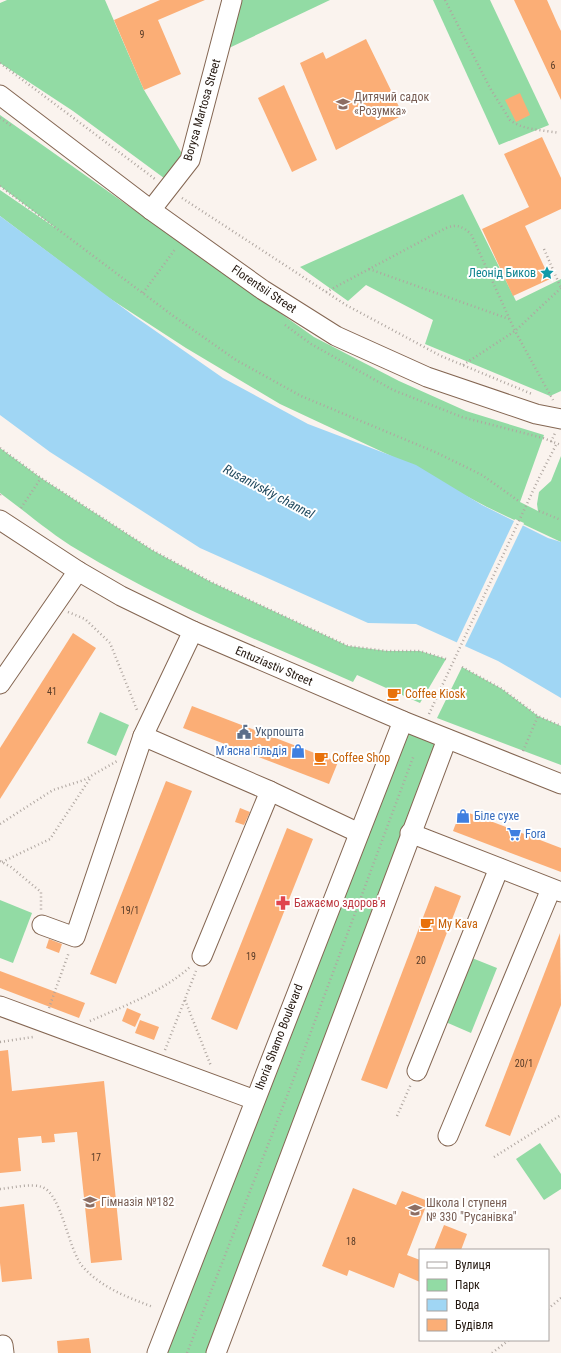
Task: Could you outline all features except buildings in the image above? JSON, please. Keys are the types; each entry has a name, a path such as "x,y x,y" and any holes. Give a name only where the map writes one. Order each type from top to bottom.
{"street":[{"name":"Borysa Martosa Street","path":"152,210 190,160 232,0"},
{"name":"Florentsii Street","path":"0,95 152,210 263,290 336,336 427,377 536,414 561,419"},
{"name":"Entuziastiv Street","path":"0,520 78,571 121,596 194,631 403,721 561,784"},
{"path":"0,684 52,606 78,571"},
{"path":"42,925 75,937 143,736 194,631"},
{"name":"Ihoria Shamo Boulevard","path":"157,1353 403,721"},
{"path":"143,736 359,833"},
{"path":"216,1353 410,833 447,739"},
{"path":"202,956 270,792"},
{"path":"410,833 556,890 448,1136"},
{"path":"417,1071 499,868"},
{"path":"0,1006 41,1029 69,1030 255,1100"}],"path":[{"path":"445,0 490,88 510,120 514,124 559,133"},
{"path":"0,63 169,189 346,305 434,353 533,394"},
{"path":"0,186 143,293 242,364 301,396 421,446 482,475 520,502"},
{"path":"326,292 446,228 454,225 463,227 471,234 515,331 554,402 547,400"},
{"path":"143,293 177,247"},
{"path":"463,365 515,331 561,288 544,248"},
{"path":"368,269 510,319"},
{"path":"551,442 556,445 561,445"},
{"path":"429,714 539,478 556,445"},
{"path":"0,448 41,478 152,550 204,579 348,646 387,651 420,651 446,660"},
{"path":"21,508 41,478"},
{"path":"539,511 561,520"},
{"path":"52,606 85,619 110,643 138,712"},
{"path":"462,667 502,689 538,716 561,726"},
{"path":"523,750 538,716"},
{"path":"187,1353 287,1096 414,755"},
{"path":"0,824 53,790 84,780 124,757"},
{"path":"1,862 50,839 92,775"},
{"path":"1,862 11,867 41,892 42,925"},
{"path":"0,1042 41,1029 75,937"},
{"path":"159,1064 202,956"},
{"path":"69,1030 142,998 182,974 202,956"},
{"path":"185,1000 219,1087"},
{"path":"397,1116 417,1071"},
{"path":"494,1157 561,1115"},
{"path":"0,1189 33,1186 42,1187 49,1191 55,1199 63,1224 82,1266 109,1289 153,1307"},
{"path":"549,1308 561,1298"},
{"path":"492,1353 508,1341"}],"green space":[{"path":"7,0 105,0 144,90 184,157 168,181 73,111 0,63 0,3"},
{"path":"239,0 330,0 229,48"},
{"path":"433,0 490,0 549,125 499,145"},
{"path":"0,115 314,337 399,381 466,411 544,435 520,502 538,511 537,504 539,492 551,481 561,456 561,542 487,507 389,455 280,404 186,348 106,296 0,216 0,190 57,229 0,186"},
{"path":"463,194 516,301 561,279 561,391 550,396 425,344 433,320 366,285 348,301 300,267"},
{"path":"0,448 41,478 152,550 211,582 348,646 387,651 420,651 446,659 420,703 357,675 353,682 179,604 111,569 68,544 0,493"},
{"path":"462,667 502,689 538,716 561,726 561,765 437,718"},
{"path":"100,712 129,725 116,756 87,743"},
{"path":"403,721 447,739 216,1353 157,1353"},
{"path":"0,900 32,913 13,963 0,958"},
{"path":"467,956 497,968 471,1033 441,1020"},
{"path":"540,1143 561,1174 561,1189 544,1200 516,1159"}],"water":[{"name":"Rusanivskiy channel","path":"0,216 134,316 223,378 308,424 416,465 482,505 548,538 561,542 561,698 498,661 416,624 368,623 200,548 50,452 0,415"}],"pier":[{"path":"515,519 524,523 464,648 456,644"}],"place":[{"name":"Дитячий садок «Розумка»","path":"343,104"},
{"name":"Леонід Биков","path":"547,273"},
{"name":"Coffee Kiosk","path":"394,694"},
{"name":"Укрпошта","path":"244,732"},
{"name":"М’ясна гільдія","path":"298,751"},
{"name":"Coffee Shop","path":"321,758"},
{"name":"Біле сухе","path":"463,816"},
{"name":"Fora","path":"514,834"},
{"name":"Бажаємо здоров'я","path":"283,903"},
{"name":"My Kava","path":"427,924"},
{"name":"Гімназія №182","path":"90,1202"},
{"name":"Школа І ступеня № 330 \"Русанівка\"","path":"415,1210"}]}
